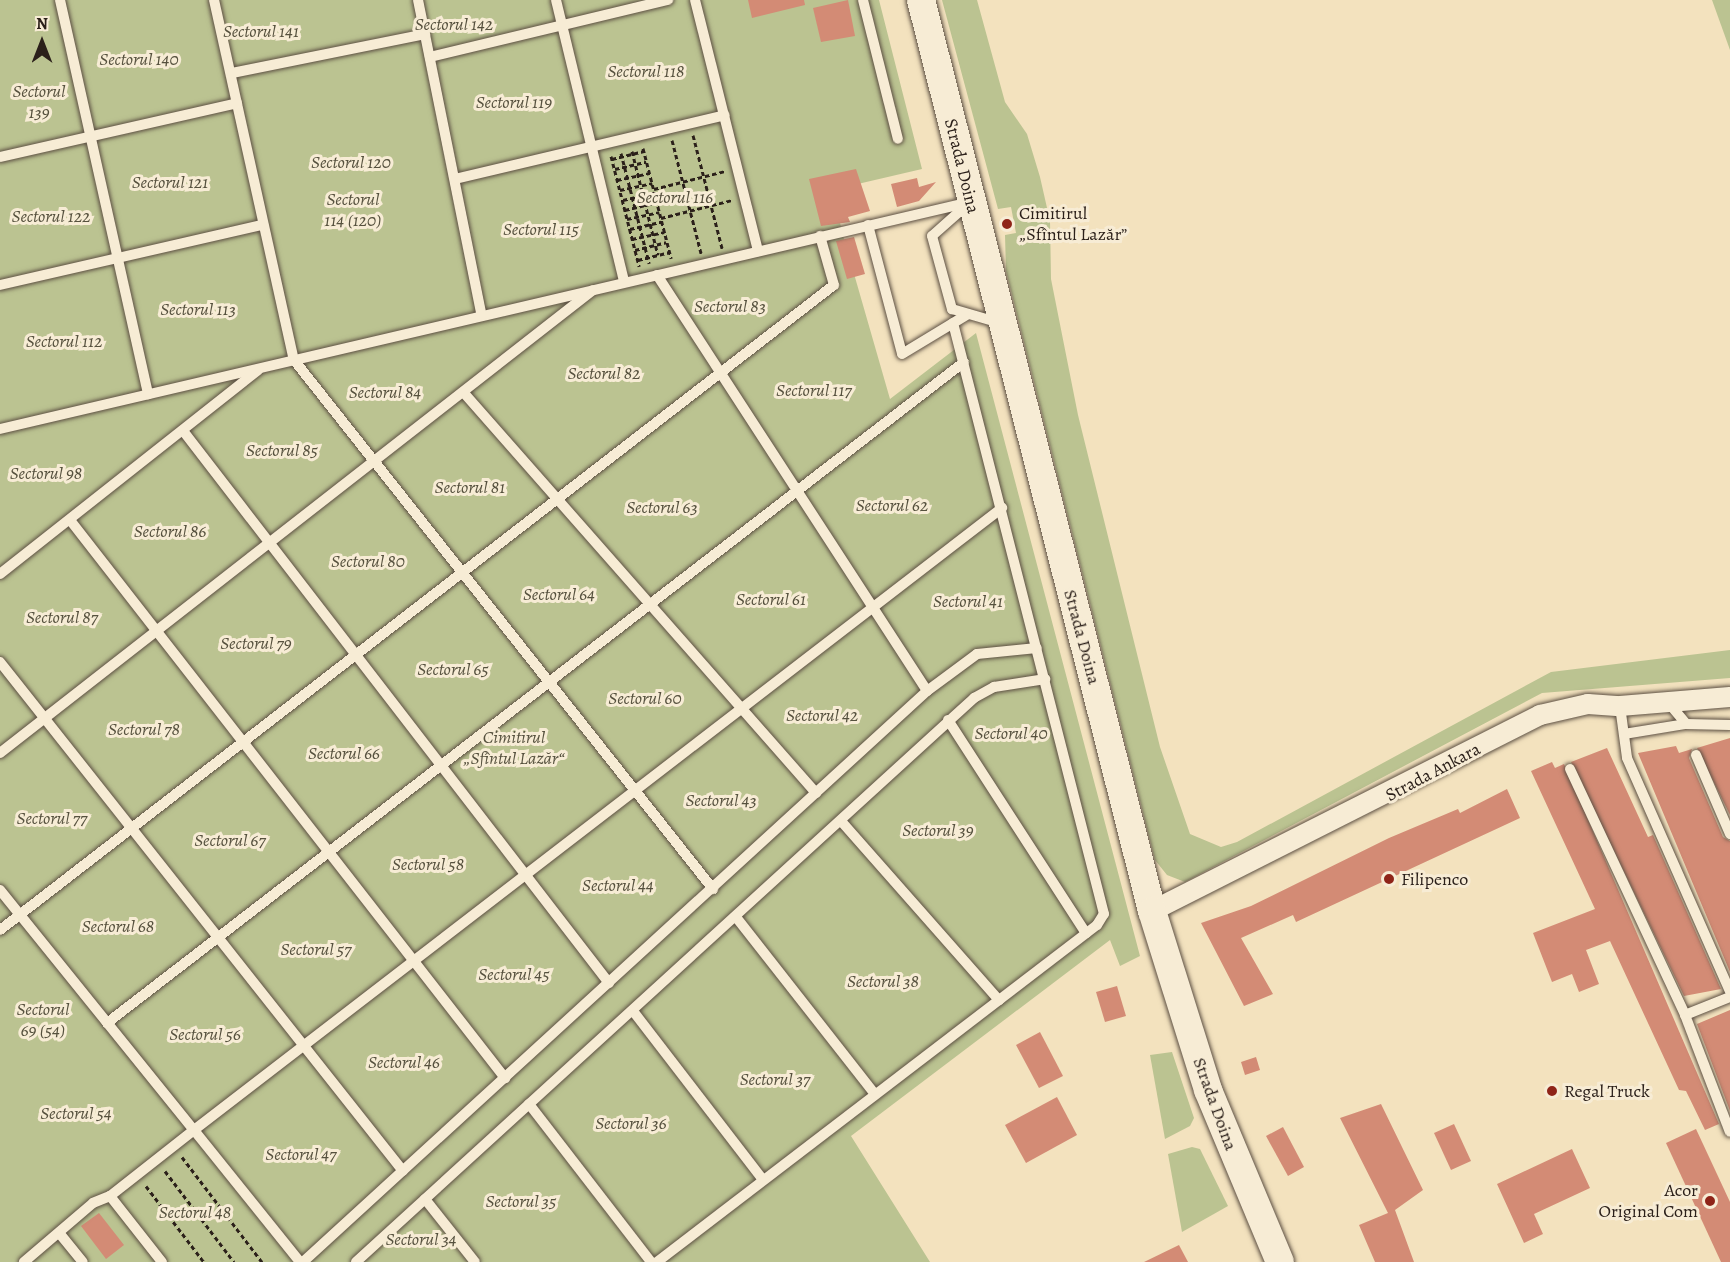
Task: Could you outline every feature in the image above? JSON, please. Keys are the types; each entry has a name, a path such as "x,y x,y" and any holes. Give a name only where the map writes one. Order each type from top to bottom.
{"main road":[{"name":"Strada Doina","path":"921,0 1000,323 1152,911 1208,1090 1280,1262"}],"street":[{"name":"Strada Ankara","path":"1152,911 1540,716 1588,704 1620,706 1730,697"}],"lane":[{"path":"60,0 148,394"},
{"path":"214,0 294,360 713,888"},
{"path":"418,0 482,316"},
{"path":"556,0 624,282"},
{"path":"430,57 563,27 668,0"},
{"path":"696,0 758,251"},
{"path":"863,0 898,139"},
{"path":"232,73 425,34"},
{"path":"0,158 237,103"},
{"path":"454,179 724,116"},
{"path":"0,429 624,282 654,271 758,251 971,202"},
{"path":"971,202 932,236 952,309 1000,323"},
{"path":"0,285 263,225"},
{"path":"868,225 902,354 968,314"},
{"path":"0,930 834,285 820,236"},
{"path":"654,271 719,375 927,691"},
{"path":"0,753 596,288"},
{"path":"657,1262 1102,919 1105,907 953,323"},
{"path":"107,1023 964,362"},
{"path":"0,574 184,432 260,368"},
{"path":"464,393 559,498 649,605 816,793"},
{"path":"184,432 609,983"},
{"path":"24,1262 60,1234 93,1203 110,1196 1002,508"},
{"path":"70,520 246,742 505,1078"},
{"path":"0,890 301,1262 927,691 977,654 1037,648"},
{"path":"0,662 402,1171"},
{"path":"356,1262 841,821 948,720 983,691 1045,679"},
{"path":"1667,701 1686,724"},
{"path":"1620,706 1627,758 1730,991"},
{"path":"948,720 1086,933"},
{"path":"1624,734 1686,724 1730,725"},
{"path":"1696,754 1730,834"},
{"path":"1570,770 1685,1016 1730,1132"},
{"path":"841,821 999,1000"},
{"path":"736,916 876,1094"},
{"path":"1685,1016 1730,997"},
{"path":"633,1011 763,1180"},
{"path":"529,1104 651,1262"},
{"path":"110,1196 162,1262"},
{"path":"425,1199 475,1262"},
{"path":"60,1234 83,1262"}],"path":[{"path":"692,130 722,250"},
{"path":"671,135 701,255"},
{"path":"642,142 672,262"},
{"path":"630,144 658,255"},
{"path":"620,146 645,247 654,271"},
{"path":"610,149 640,270"},
{"path":"602,161 644,151"},
{"path":"604,172 647,162"},
{"path":"612,203 732,170"},
{"path":"607,182 650,172"},
{"path":"609,193 652,183"},
{"path":"619,232 740,198"},
{"path":"615,212 657,202"},
{"path":"617,221 659,212"},
{"path":"622,242 664,232"},
{"path":"624,252 667,242"},
{"path":"627,263 669,252"},
{"path":"174,1146 262,1262"},
{"path":"156,1160 234,1262"},
{"path":"138,1174 204,1262"}],"green space":[{"name":"Cimitirul „Sfîntul Lazăr“","path":"0,0 879,0 922,169 832,190 844,239 890,399 976,333 1140,956 1120,966 1110,940 851,1136 930,1262 0,1262"},
{"path":"942,0 977,0 1005,102 1027,134 1040,177 1050,221 1051,279 1078,415 1160,747 1190,834 1221,847 1237,842 1551,672 1730,650 1730,678 1542,693 1185,882 1167,875 1155,860 1006,271 1005,235 1016,233 1011,207 998,209"},
{"path":"1712,0 1730,0 1730,50"},
{"path":"1172,1052 1194,1118 1190,1126 1165,1139 1150,1055"},
{"path":"1192,1147 1200,1149 1228,1206 1182,1232 1168,1154"}],"building":[{"path":"748,0 804,0 805,5 752,18"},
{"path":"848,0 855,36 821,42 813,8"},
{"path":"856,169 870,211 848,217 850,222 821,226 809,179"},
{"path":"917,178 919,187 936,182 919,201 897,207 891,184"},
{"path":"854,237 865,274 847,279 836,241"},
{"path":"1730,738 1730,815 1697,748"},
{"path":"1676,746 1679,753 1692,749 1689,758 1723,837 1730,841 1730,972 1638,753"},
{"path":"1607,748 1648,837 1653,835 1721,989 1684,996 1571,762"},
{"path":"1552,762 1555,768 1564,764 1719,1124 1705,1130 1686,1091 1679,1090 1610,941 1586,950 1599,984 1579,992 1572,974 1552,982 1533,933 1595,909 1531,771"},
{"path":"1507,789 1520,818 1296,922 1293,915 1241,938 1273,994 1244,1006 1201,923 1251,906 1389,838 1458,809 1460,813"},
{"path":"1117,986 1126,1016 1105,1022 1096,992"},
{"path":"1730,1010 1730,1111 1697,1024"},
{"path":"1040,1032 1063,1076 1039,1088 1016,1045"},
{"path":"1256,1057 1260,1070 1245,1075 1241,1062"},
{"path":"1057,1097 1077,1135 1026,1163 1005,1125"},
{"path":"1381,1104 1423,1190 1395,1210 1414,1262 1375,1262 1359,1225 1388,1213 1340,1118"},
{"path":"1454,1124 1471,1161 1451,1170 1434,1133"},
{"path":"1283,1127 1304,1167 1288,1176 1266,1136"},
{"path":"1696,1129 1730,1202 1730,1262 1721,1262 1666,1143"},
{"path":"1572,1149 1590,1188 1534,1214 1543,1234 1524,1243 1497,1184"},
{"path":"99,1213 124,1245 106,1259 81,1226"},
{"path":"1179,1245 1188,1262 1144,1262"}],"place":[{"name":"Cimitirul „Sfîntul Lazăr”","path":"1007,224"},
{"name":"Filipenco","path":"1389,879"},
{"name":"Regal Truck","path":"1552,1091"},
{"name":"Acor Original Com","path":"1710,1201"}],"park label":[{"name":"Sectorul 142","path":"454,24"},
{"name":"Sectorul 141","path":"261,31"},
{"name":"Sectorul 140","path":"139,59"},
{"name":"Sectorul 118","path":"646,71"},
{"name":"Sectorul 139","path":"39,102"},
{"name":"Sectorul 119","path":"514,102"},
{"name":"Sectorul 120","path":"351,162"},
{"name":"Sectorul 121","path":"170,182"},
{"name":"Sectorul 116","path":"675,197"},
{"name":"Sectorul 114 (120)","path":"353,210"},
{"name":"Sectorul 122","path":"51,216"},
{"name":"Sectorul 115","path":"541,229"},
{"name":"Sectorul 83","path":"730,306"},
{"name":"Sectorul 113","path":"198,309"},
{"name":"Sectorul 112","path":"64,341"},
{"name":"Sectorul 82","path":"604,373"},
{"name":"Sectorul 117","path":"814,390"},
{"name":"Sectorul 84","path":"385,392"},
{"name":"Sectorul 85","path":"282,450"},
{"name":"Sectorul 98","path":"46,473"},
{"name":"Sectorul 81","path":"470,487"},
{"name":"Sectorul 62","path":"892,505"},
{"name":"Sectorul 63","path":"662,507"},
{"name":"Sectorul 86","path":"170,531"},
{"name":"Sectorul 80","path":"368,561"},
{"name":"Sectorul 64","path":"559,594"},
{"name":"Sectorul 61","path":"771,599"},
{"name":"Sectorul 41","path":"968,601"},
{"name":"Sectorul 87","path":"62,617"},
{"name":"Sectorul 79","path":"256,643"},
{"name":"Sectorul 65","path":"453,669"},
{"name":"Sectorul 60","path":"645,698"},
{"name":"Sectorul 42","path":"822,715"},
{"name":"Sectorul 78","path":"144,729"},
{"name":"Sectorul 40","path":"1011,733"},
{"name":"Sectorul 66","path":"344,753"},
{"name":"Sectorul 43","path":"721,800"},
{"name":"Sectorul 77","path":"52,818"},
{"name":"Sectorul 39","path":"938,830"},
{"name":"Sectorul 67","path":"230,840"},
{"name":"Sectorul 58","path":"428,864"},
{"name":"Sectorul 44","path":"618,885"},
{"name":"Sectorul 68","path":"118,926"},
{"name":"Sectorul 57","path":"316,949"},
{"name":"Sectorul 45","path":"514,974"},
{"name":"Sectorul 38","path":"883,981"},
{"name":"Sectorul 69 (54)","path":"43,1020"},
{"name":"Sectorul 56","path":"205,1034"},
{"name":"Sectorul 46","path":"404,1062"},
{"name":"Sectorul 37","path":"775,1079"},
{"name":"Sectorul 54","path":"76,1113"},
{"name":"Sectorul 36","path":"631,1123"},
{"name":"Sectorul 47","path":"301,1154"},
{"name":"Sectorul 35","path":"521,1201"},
{"name":"Sectorul 48","path":"195,1212"},
{"name":"Sectorul 34","path":"421,1239"}]}
